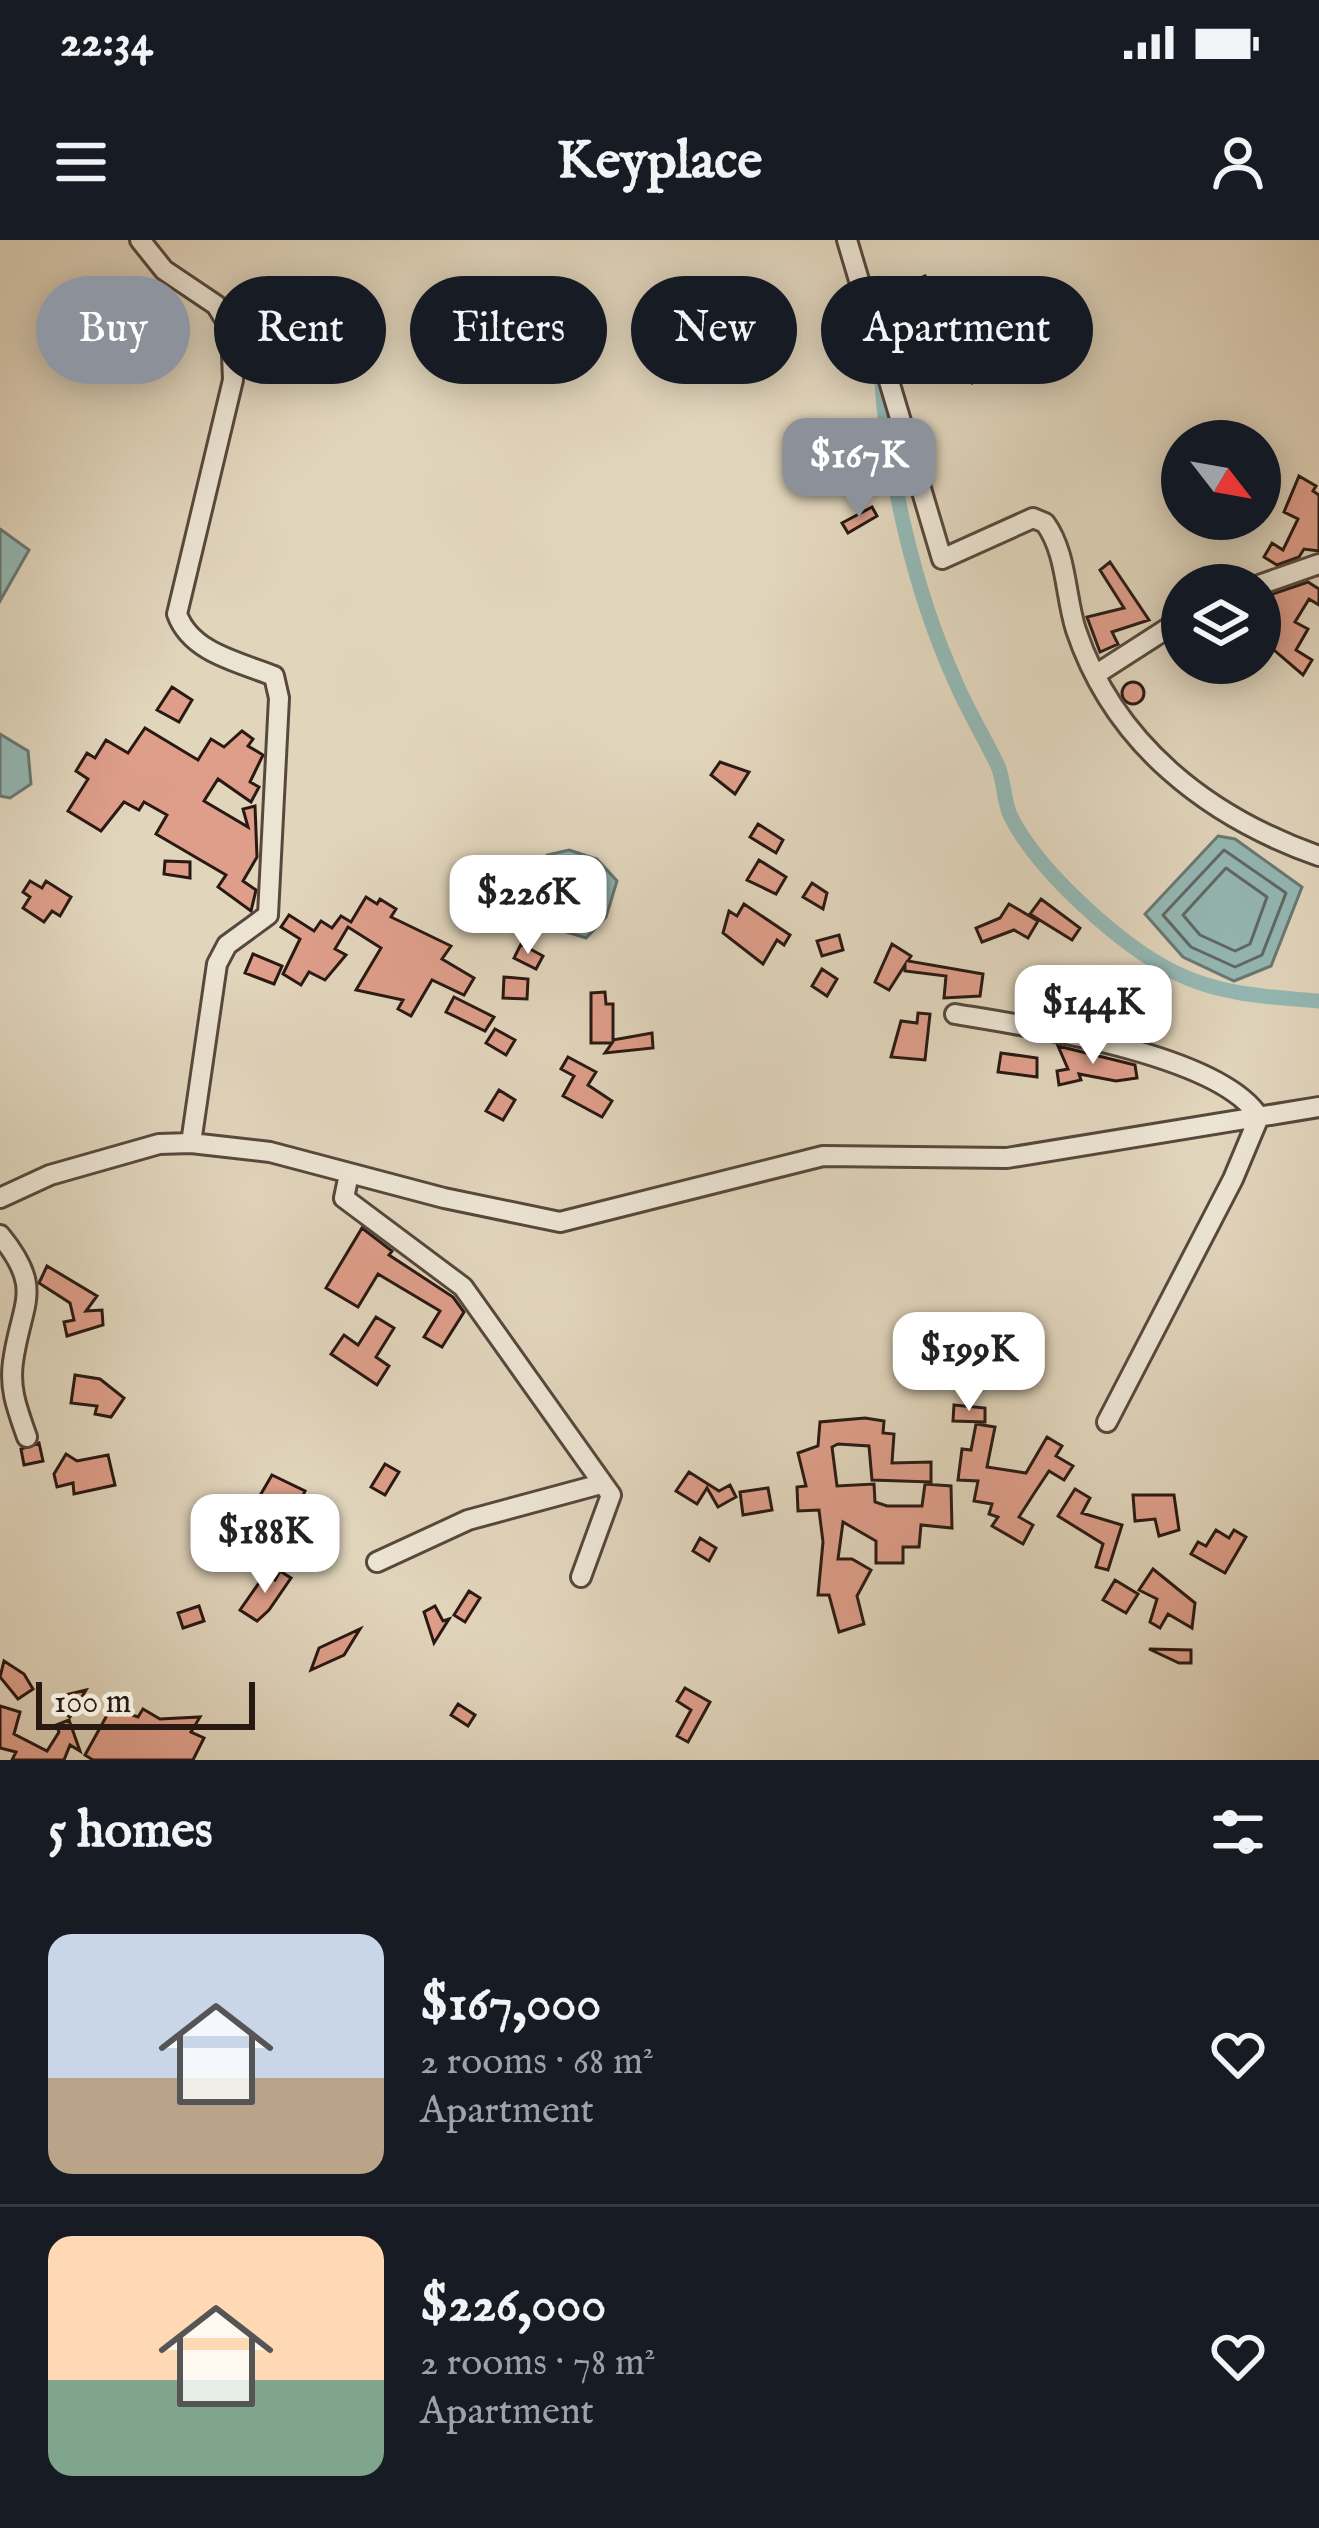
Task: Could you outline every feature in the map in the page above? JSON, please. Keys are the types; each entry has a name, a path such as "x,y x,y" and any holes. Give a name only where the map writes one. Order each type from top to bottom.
{"street":[{"path":"140,240 164,270 216,305 231,329 233,380 177,614 183,633 203,647 274,676 279,698 268,915 227,945 217,964 190,1144"},
{"path":"847,240 935,547 943,559 1034,518 1045,523 1106,698 1171,777 1238,820 1319,856"},
{"path":"1281,577 1319,564"},
{"path":"1095,675 1161,633"},
{"path":"955,1014 1123,1044 1252,1105 1259,1117"},
{"path":"0,1198 50,1175 159,1144 190,1144 270,1152 560,1222 823,1156 1007,1158 1319,1107"},
{"path":"1107,1422 1233,1179 1259,1117"},
{"path":"349,1174 344,1198 463,1287 612,1500 580,1577"},
{"path":"0,1235 19,1259 30,1288 12,1363 14,1407 27,1437"},
{"path":"377,1562 468,1520 601,1484"}],"water":[{"path":"0,529 29,550 0,601"},
{"path":"0,734 28,751 31,784 10,798 0,796"},
{"path":"1218,836 1235,839 1302,887 1271,966 1234,981 1183,957 1145,914"},
{"path":"569,850 597,859 617,881 606,917 586,938 560,930 523,886 547,855"}],"building":[{"path":"1299,476 1316,486 1319,551 1304,549 1299,557 1275,564 1264,557 1272,543 1283,550 1298,519 1284,512"},
{"path":"872,507 877,516 848,533 842,523"},
{"path":"1110,562 1149,620 1112,632 1118,644 1100,652 1087,617 1124,608 1100,570"},
{"path":"1308,582 1319,589 1319,605 1309,599 1295,622 1308,629 1296,650 1312,660 1303,675 1281,656 1281,591"},
{"path":"1133,682 1144,693 1133,704 1122,693"},
{"path":"172,687 192,700 179,722 157,710"},
{"path":"145,728 198,760 211,739 224,747 242,731 253,739 248,746 263,755 250,782 259,787 251,802 218,779 204,801 248,827 243,809 255,806 257,857 243,881 256,890 251,911 218,887 226,875 156,834 167,815 144,802 139,810 124,802 101,831 68,811 88,779 76,771 87,753 95,758 106,740 128,753"},
{"path":"720,762 749,772 735,794 711,775"},
{"path":"758,824 783,840 776,853 750,837"},
{"path":"759,860 786,877 776,894 747,880"},
{"path":"165,861 190,862 190,878 164,874"},
{"path":"30,881 42,888 46,881 71,897 60,916 52,911 44,922 23,908 30,897 23,892"},
{"path":"812,883 827,893 823,909 803,897"},
{"path":"366,897 377,904 380,899 396,909 391,917 451,946 442,959 474,978 464,995 432,980 411,1016 398,1009 403,1000 356,990 381,948 348,927 335,949 346,955 325,980 309,972 301,985 283,974 300,939 281,927 289,915 314,931 321,921 332,928 341,916 351,922"},
{"path":"1041,899 1080,928 1072,940 1030,914"},
{"path":"744,904 790,935 784,945 777,940 763,964 723,933 729,911 737,916"},
{"path":"1009,904 1038,921 1028,938 1014,930 982,942 976,928 1000,918"},
{"path":"839,935 843,950 822,956 817,941"},
{"path":"521,944 543,956 536,969 514,958"},
{"path":"892,944 911,956 908,961 983,974 980,996 944,998 946,976 905,971 905,965 889,990 875,982"},
{"path":"253,954 282,966 274,984 245,973"},
{"path":"822,969 837,979 827,996 812,986"},
{"path":"504,977 528,979 527,999 503,998"},
{"path":"605,992 606,1004 613,1004 613,1040 652,1033 653,1048 605,1053 612,1043 591,1043 591,993"},
{"path":"454,997 494,1017 485,1031 446,1012"},
{"path":"1116,1012 1141,1012 1141,1029 1116,1030"},
{"path":"918,1013 930,1014 925,1060 891,1057 901,1021 917,1023"},
{"path":"495,1029 515,1040 506,1055 486,1043"},
{"path":"1058,1046 1135,1065 1137,1078 1116,1081 1079,1074 1081,1080 1059,1085 1057,1071 1068,1069"},
{"path":"1001,1053 1037,1058 1037,1077 998,1072"},
{"path":"568,1057 596,1072 588,1085 612,1101 602,1117 563,1096 574,1076 561,1069"},
{"path":"499,1090 515,1100 503,1120 486,1111"},
{"path":"362,1228 392,1251 389,1255 453,1297 464,1312 442,1347 424,1337 440,1311 378,1274 358,1307 326,1288"},
{"path":"47,1266 97,1296 86,1311 102,1310 103,1325 67,1336 64,1322 74,1320 70,1303 39,1283"},
{"path":"376,1317 394,1328 376,1357 389,1366 377,1385 331,1354 344,1335 358,1345"},
{"path":"75,1375 100,1379 124,1398 111,1417 95,1414 97,1406 71,1403"},
{"path":"954,1405 985,1408 985,1422 953,1421"},
{"path":"884,1421 883,1433 894,1434 892,1463 931,1462 931,1482 872,1480 869,1446 838,1444 832,1447 837,1486 874,1484 875,1502 922,1506 925,1484 951,1486 952,1528 921,1525 919,1547 903,1547 903,1563 876,1563 876,1541 843,1522 838,1559 852,1559 871,1570 857,1596 864,1624 839,1632 829,1595 818,1595 823,1542 819,1510 798,1511 797,1487 806,1486 798,1453 818,1446 820,1422"},
{"path":"976,1424 995,1427 987,1467 1026,1473 1047,1437 1062,1446 1056,1456 1073,1466 1064,1480 1049,1471 1035,1492 1019,1517 1033,1525 1023,1544 992,1526 998,1517 989,1514 992,1504 974,1501 978,1481 958,1480 962,1449 971,1450"},
{"path":"39,1443 43,1461 24,1465 21,1449"},
{"path":"66,1454 77,1461 108,1455 115,1485 74,1494 73,1483 57,1487 54,1474"},
{"path":"385,1464 399,1472 385,1495 371,1487"},
{"path":"689,1472 719,1491 730,1485 736,1497 718,1507 707,1488 697,1504 676,1491"},
{"path":"272,1475 305,1491 294,1515 258,1499"},
{"path":"768,1488 772,1510 743,1515 740,1492"},
{"path":"1075,1489 1090,1498 1082,1513 1122,1525 1108,1570 1096,1567 1103,1544 1058,1516"},
{"path":"1133,1495 1174,1495 1179,1530 1159,1536 1155,1519 1135,1521"},
{"path":"218,1527 228,1533 224,1540 243,1553 236,1564 207,1546"},
{"path":"1216,1530 1229,1538 1234,1530 1246,1537 1225,1573 1191,1554 1198,1542 1206,1546"},
{"path":"700,1538 716,1548 709,1561 693,1551"},
{"path":"1153,1569 1195,1603 1192,1628 1168,1614 1160,1628 1150,1622 1157,1599 1139,1590"},
{"path":"280,1571 291,1578 269,1610 257,1621 240,1610 266,1573 275,1580"},
{"path":"1115,1580 1138,1594 1126,1613 1103,1600"},
{"path":"469,1591 480,1598 465,1622 454,1615"},
{"path":"199,1606 204,1621 183,1628 178,1613"},
{"path":"435,1606 443,1621 449,1619 434,1643 424,1612"},
{"path":"360,1629 344,1655 311,1670 319,1648"},
{"path":"1149,1649 1191,1650 1191,1663 1179,1663"},
{"path":"4,1661 24,1674 33,1689 18,1699 0,1677"},
{"path":"685,1688 710,1702 688,1742 677,1736 691,1710 677,1701"},
{"path":"86,1690 70,1717 56,1708 65,1695"},
{"path":"458,1704 475,1715 468,1726 451,1715"},
{"path":"0,1706 20,1712 14,1734 47,1751 59,1732 56,1725 69,1720 80,1751 70,1745 64,1760 12,1760 16,1752 0,1748"},
{"path":"111,1708 138,1717 143,1709 160,1719 200,1717 191,1732 204,1738 193,1760 93,1760 85,1755"}],"waterway":[{"path":"882,384 896,491 927,609 997,764 1008,811 1024,838 1061,884 1107,927 1176,973 1228,990 1319,1001"}]}
